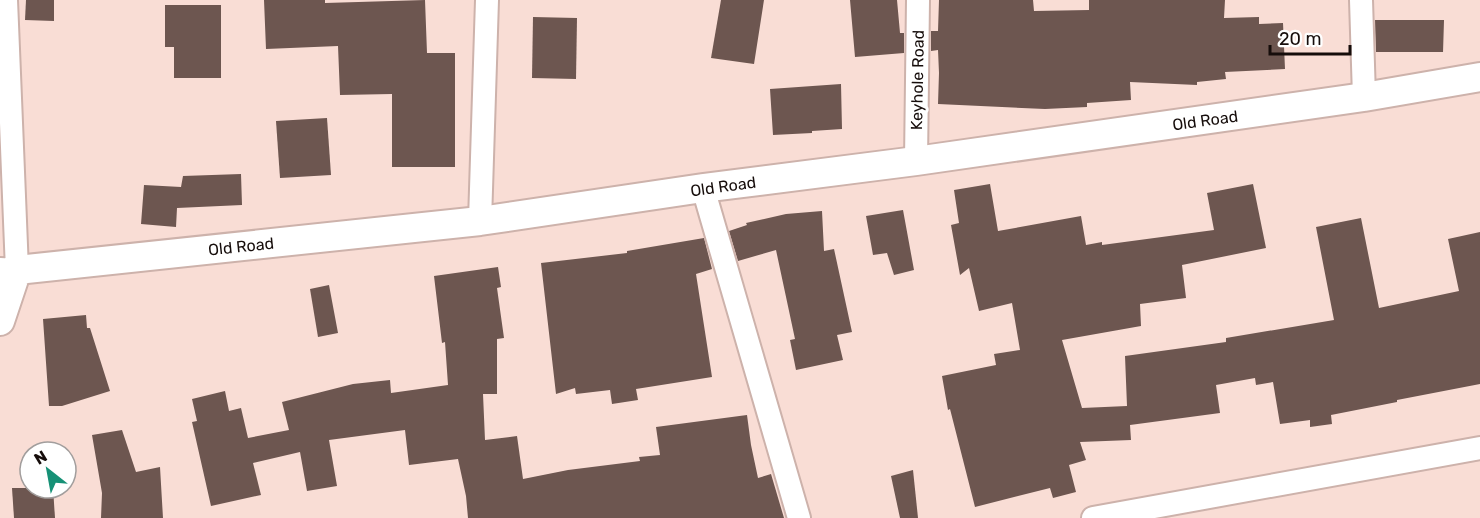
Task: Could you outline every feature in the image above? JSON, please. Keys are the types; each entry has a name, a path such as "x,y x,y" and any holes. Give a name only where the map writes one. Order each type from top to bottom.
{"street":[{"path":"0,321 9,270 6,0"},
{"path":"480,221 487,0"},
{"name":"Keyhole Road","path":"916,161 918,0"},
{"path":"1361,0 1364,97"},
{"name":"Old Road","path":"9,270 480,221 1364,97 1480,77"},
{"path":"703,188 799,518"},
{"path":"1094,518 1480,448"}],"building":[{"path":"26,0 54,0 54,21 25,20"},
{"path":"264,0 325,0 325,3 425,0 427,53 455,53 455,167 392,167 392,94 340,95 338,46 266,49"},
{"path":"721,0 764,0 754,64 711,58"},
{"path":"850,0 897,0 900,33 904,33 904,53 855,57"},
{"path":"939,0 1033,0 1034,11 1089,10 1089,0 1225,0 1224,18 1259,17 1259,24 1283,23 1285,69 1225,72 1226,79 1197,82 1197,85 1130,82 1131,100 1087,103 1087,107 1045,109 938,104 938,50 931,51 931,31 938,31"},
{"path":"165,5 221,5 221,78 174,78 174,47 165,47"},
{"path":"533,17 577,18 576,79 532,78"},
{"path":"1375,20 1444,20 1443,52 1376,52"},
{"path":"841,84 842,129 773,135 770,89"},
{"path":"327,118 331,175 280,178 276,121"},
{"path":"241,174 242,205 177,208 176,227 141,224 144,185 181,187 183,176"},
{"path":"990,184 998,231 1081,216 1086,245 1102,242 1102,245 1214,230 1207,193 1253,184 1266,248 1182,265 1186,298 1140,304 1141,326 1062,340 1082,408 1127,406 1125,356 1226,342 1226,338 1334,320 1316,227 1361,218 1379,308 1459,291 1448,239 1480,232 1480,384 1331,415 1332,424 1310,427 1310,420 1280,424 1273,382 1256,385 1255,378 1216,385 1220,413 1130,425 1131,440 1080,442 1086,460 1069,465 1076,492 1053,498 1050,488 975,507 950,409 948,410 942,376 996,365 994,354 1020,350 1012,303 979,311 969,268 960,275 951,225 959,223 954,190"},
{"path":"903,210 914,270 894,275 887,253 873,255 866,216"},
{"path":"822,211 824,251 834,249 852,332 837,335 843,360 796,370 790,340 795,339 776,250 738,261 729,231 747,225 746,223 786,214"},
{"path":"704,238 712,269 696,274 712,377 636,389 638,400 612,404 610,390 576,394 575,388 556,394 541,263 627,253 627,251"},
{"path":"498,267 501,287 497,288 504,338 497,339 497,394 483,394 485,440 517,436 523,479 568,470 640,461 639,457 660,455 656,427 747,415 758,478 771,474 784,518 468,518 458,459 409,465 405,430 329,440 337,486 307,491 300,452 253,463 261,495 211,506 192,422 197,421 192,399 225,391 229,411 241,408 248,438 289,430 282,402 353,384 390,380 391,393 448,385 445,342 442,343 434,276"},
{"path":"329,285 338,333 318,337 310,289"},
{"path":"86,315 87,328 90,328 110,391 62,406 49,406 43,319"},
{"path":"122,430 136,472 160,467 163,518 101,518 102,493 92,435"},
{"path":"913,470 918,518 900,518 891,476"},
{"path":"12,488 18,488 18,500 54,500 55,518 14,518"}]}
